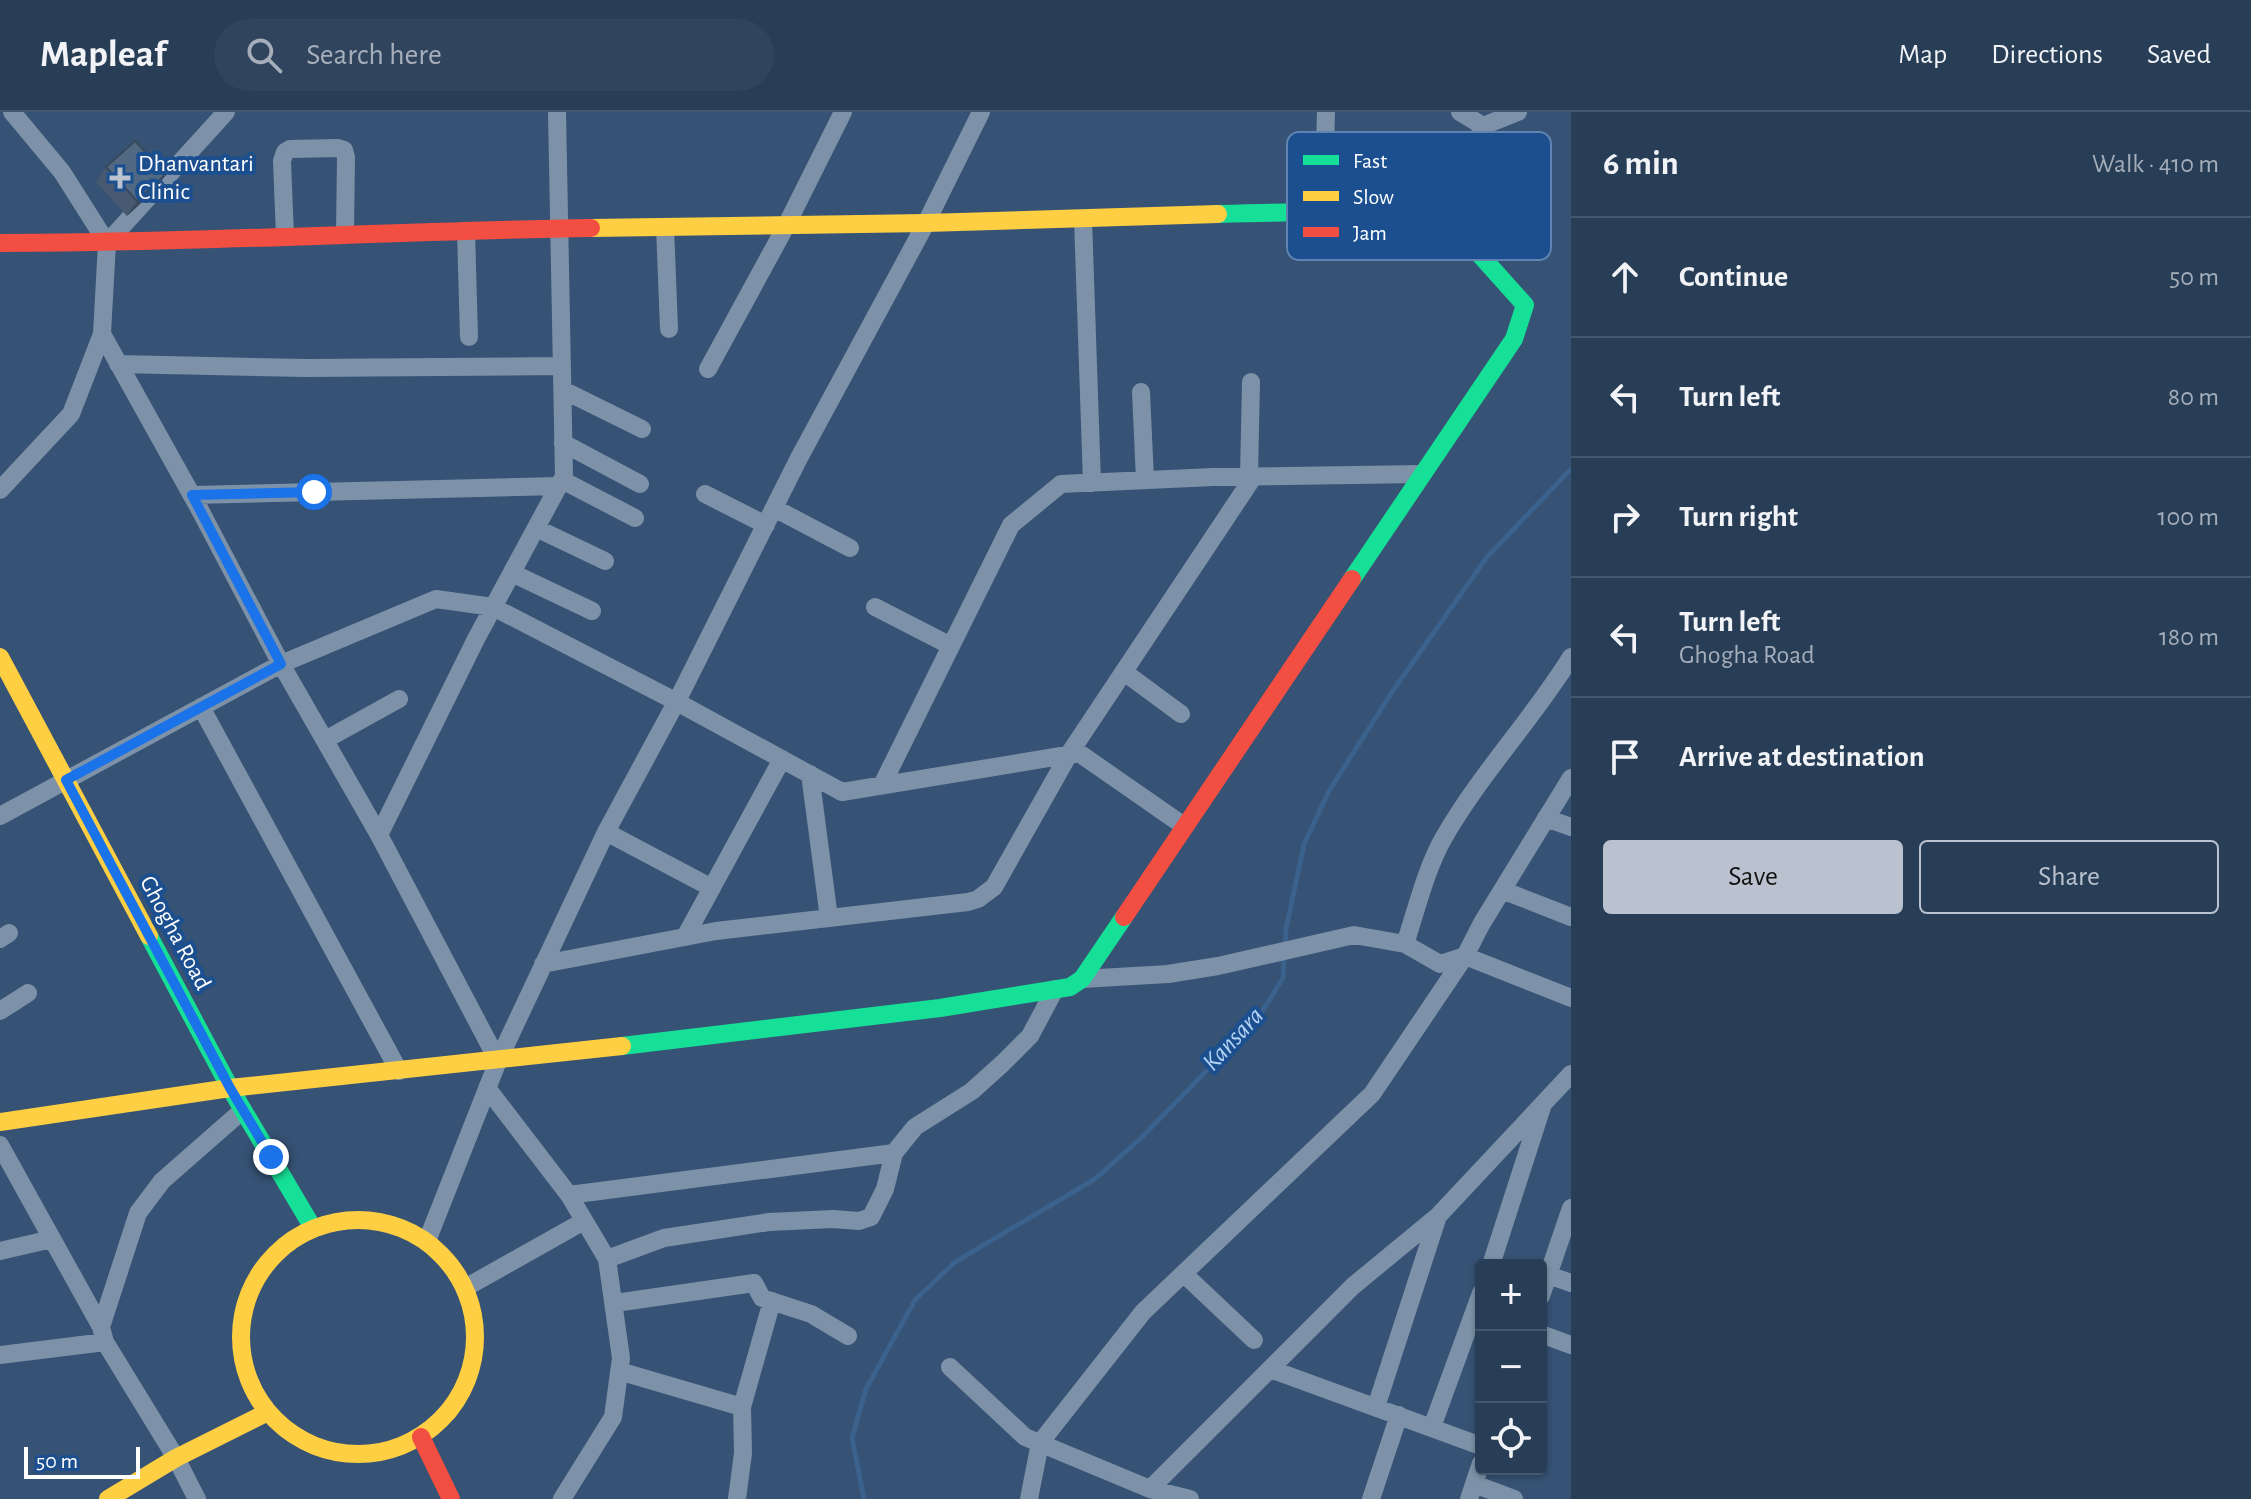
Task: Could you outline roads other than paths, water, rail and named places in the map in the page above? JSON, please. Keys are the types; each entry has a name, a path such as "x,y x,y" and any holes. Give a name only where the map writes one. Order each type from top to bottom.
{"street":[{"path":"0,490 71,414 102,334 107,243 62,172 12,112"},
{"path":"107,243 226,112"},
{"path":"379,835 493,607 564,476 557,112"},
{"path":"708,369 786,226 843,112"},
{"path":"427,1241 498,1061 606,832 677,702 770,516 926,223 981,112"},
{"path":"1325,132 1326,112"},
{"path":"1460,112 1483,126"},
{"path":"1481,132 1483,126 1518,112"},
{"path":"285,236 282,161 285,152 290,149 344,150 345,234"},
{"path":"0,243 107,243 345,234 926,223 1287,212"},
{"path":"1083,219 1092,483"},
{"path":"665,227 669,329"},
{"path":"466,231 469,337"},
{"path":"0,1122 230,1088 498,1061 940,1008 1070,987 1082,979 1514,339 1525,305 1484,260"},
{"path":"102,334 281,664 379,835 498,1061"},
{"path":"118,364 306,368 562,366"},
{"path":"543,964 685,937 968,902 987,894 994,887 1069,754 1252,476 1251,382"},
{"path":"563,390 642,429"},
{"path":"1141,392 1145,480"},
{"path":"563,443 640,484"},
{"path":"882,785 1011,525 1061,484 1252,476 1422,474"},
{"path":"192,495 560,483 635,518"},
{"path":"705,494 850,548"},
{"path":"536,528 605,561"},
{"path":"512,573 592,611"},
{"path":"0,816 281,664 436,599 493,607 842,792 1079,753 1184,826"},
{"path":"875,607 951,646"},
{"name":"Ghogha Road","path":"0,657 230,1088 313,1228"},
{"path":"1405,944 1441,843 1469,796 1550,690 1571,657"},
{"path":"1124,672 1181,714"},
{"path":"325,740 399,699"},
{"path":"201,707 399,1071"},
{"path":"685,937 782,759"},
{"path":"810,774 829,918"},
{"path":"1029,1499 1040,1443 1143,1312 1372,1094 1465,956 1571,778"},
{"path":"1546,818 1571,827"},
{"path":"606,832 712,888"},
{"path":"1502,890 1571,917"},
{"path":"1082,979 1168,974 1218,966 1354,935 1405,944 1440,964 1465,956 1571,998"},
{"path":"607,1259 664,1238 769,1222 859,1221 871,1217 885,1189 894,1153 915,1127 972,1091 1030,1036 1055,989"},
{"path":"0,1011 28,993"},
{"path":"1156,1493 1270,1369 1353,1286 1438,1216 1571,1074"},
{"path":"487,1088 569,1195 607,1259 621,1358 613,1417 562,1499"},
{"path":"1493,1259 1544,1101"},
{"path":"103,1335 138,1213 162,1181 243,1110"},
{"path":"0,1145 197,1499"},
{"path":"569,1195 894,1153"},
{"path":"1547,1278 1566,1241 1571,1208"},
{"path":"1376,1407 1438,1216"},
{"path":"352,1219 392,1223 427,1241 455,1268 472,1302 477,1341 469,1378 450,1411 421,1437 395,1448 368,1454 340,1452 313,1445 289,1431 268,1412 249,1381 241,1345 244,1309 258,1275 282,1247 313,1228 352,1219"},
{"path":"465,1288 584,1221"},
{"path":"0,1251 52,1239"},
{"path":"1184,1274 1254,1340"},
{"path":"1548,1275 1571,1283"},
{"path":"615,1303 754,1283 762,1298 811,1314 848,1336"},
{"path":"737,1499 743,1453 742,1407 772,1301"},
{"path":"1432,1427 1475,1309"},
{"path":"0,1355 103,1335"},
{"path":"1547,1336 1571,1345"},
{"path":"950,1367 1025,1437 1156,1493 1190,1499"},
{"path":"1270,1369 1475,1444"},
{"path":"619,1371 742,1407"},
{"path":"108,1499 176,1458 268,1412"},
{"path":"1371,1499 1399,1415"},
{"path":"421,1437 451,1499"},
{"path":"1472,1491 1514,1499"}],"waterway":[{"name":"Kansara","path":"1285,946 1304,844 1329,791 1392,692 1487,557 1571,469"},
{"name":"Kansara","path":"864,1499 852,1438 866,1389 915,1300 955,1262 1095,1179 1140,1139 1258,1018 1283,978 1284,956"}],"place":[{"name":"Dhanvantari Clinic","path":"120,178"}]}
